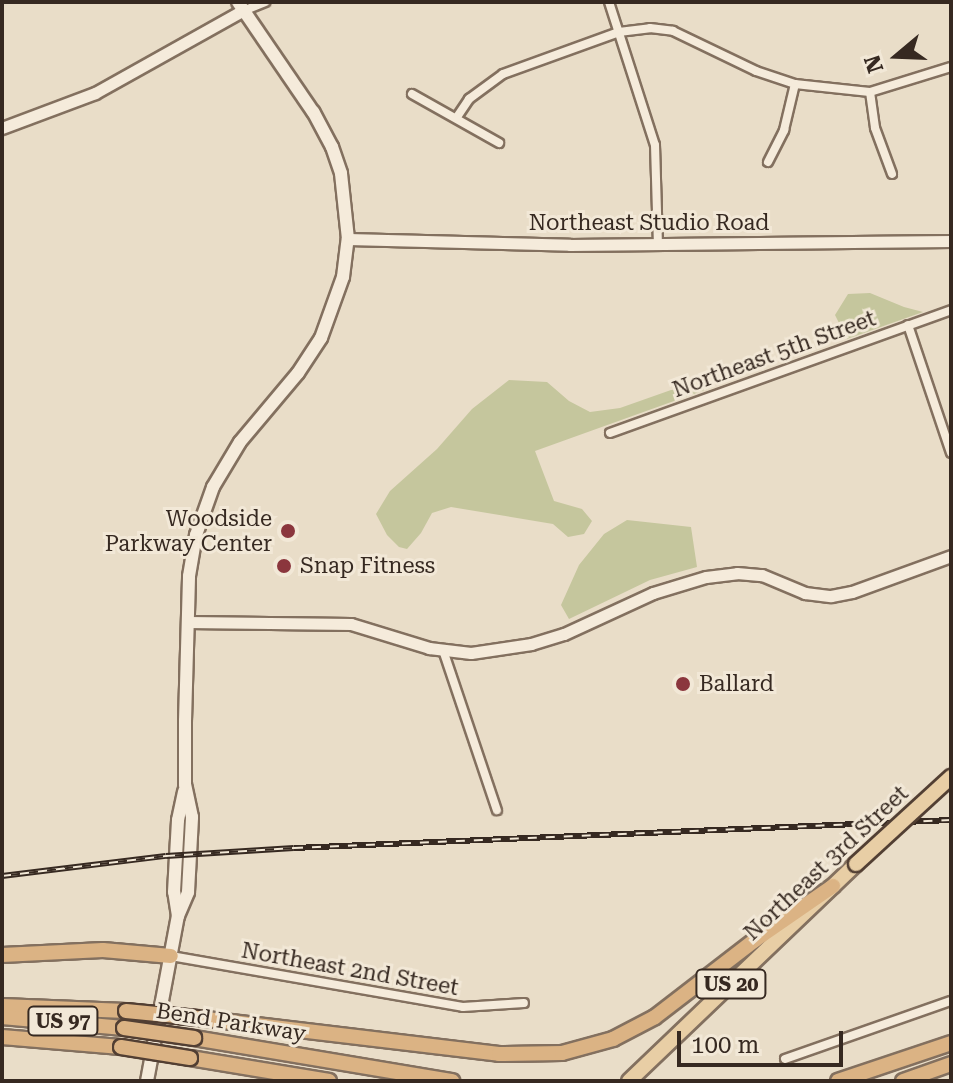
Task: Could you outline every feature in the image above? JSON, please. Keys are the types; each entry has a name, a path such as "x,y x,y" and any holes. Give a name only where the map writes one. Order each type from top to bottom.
{"highway":[{"path":"2,1006 126,1011 499,1054 562,1053 613,1039 655,1017 755,940 833,886"},
{"path":"2,955 103,950 171,956"},
{"name":"Bend Parkway","path":"2,1017 124,1028 452,1081"},
{"name":"Bend Parkway","path":"2,1037 121,1047 329,1081"},
{"path":"838,1081 951,1043"},
{"path":"903,1081 951,1064"}],"main road":[{"path":"147,1081 178,916 174,892 178,820 185,785 189,576 196,535 213,487 240,442 321,338 340,288 348,239 341,173 332,147 313,112 240,6"},
{"name":"Northeast 3rd Street","path":"629,1081 951,777"}],"street":[{"path":"2,128 95,93 240,6 265,2"},
{"path":"609,2 655,145 658,244"},
{"path":"457,117 469,99 503,74 619,32 650,28 673,31 756,71 795,84 870,92 951,67"},
{"path":"768,162 784,130 795,84"},
{"path":"870,92 875,128 892,174"},
{"path":"412,94 499,143"},
{"name":"Northeast Studio Road","path":"348,239 658,244 951,241"},
{"name":"Northeast 5th Street","path":"610,433 951,310"},
{"path":"908,325 951,453"},
{"path":"188,622 340,623 443,650 471,653 531,644 595,621 653,593 706,577 737,573 762,575 805,593 831,596 852,592 951,556"},
{"path":"443,650 497,810"},
{"name":"Northeast 2nd Street","path":"171,956 463,1007 524,1003"},
{"path":"785,1059 951,1001"}],"green space":[{"path":"870,293 923,312 847,339 835,315 848,294"},
{"path":"509,380 547,382 569,401 590,412 620,408 671,390 713,387 535,451 554,501 582,509 592,521 584,534 568,537 553,524 451,507 432,513 407,549 399,547 387,535 376,514 390,491 437,449 472,409"},
{"path":"627,520 691,527 697,567 650,580 569,619 561,605 579,565 604,534"}],"railway":[{"path":"2,876 166,856 294,848 951,820"}],"place":[{"name":"Woodside Parkway Center","path":"288,531"},
{"name":"Snap Fitness","path":"284,566"},
{"name":"Ballard","path":"683,684"}]}
